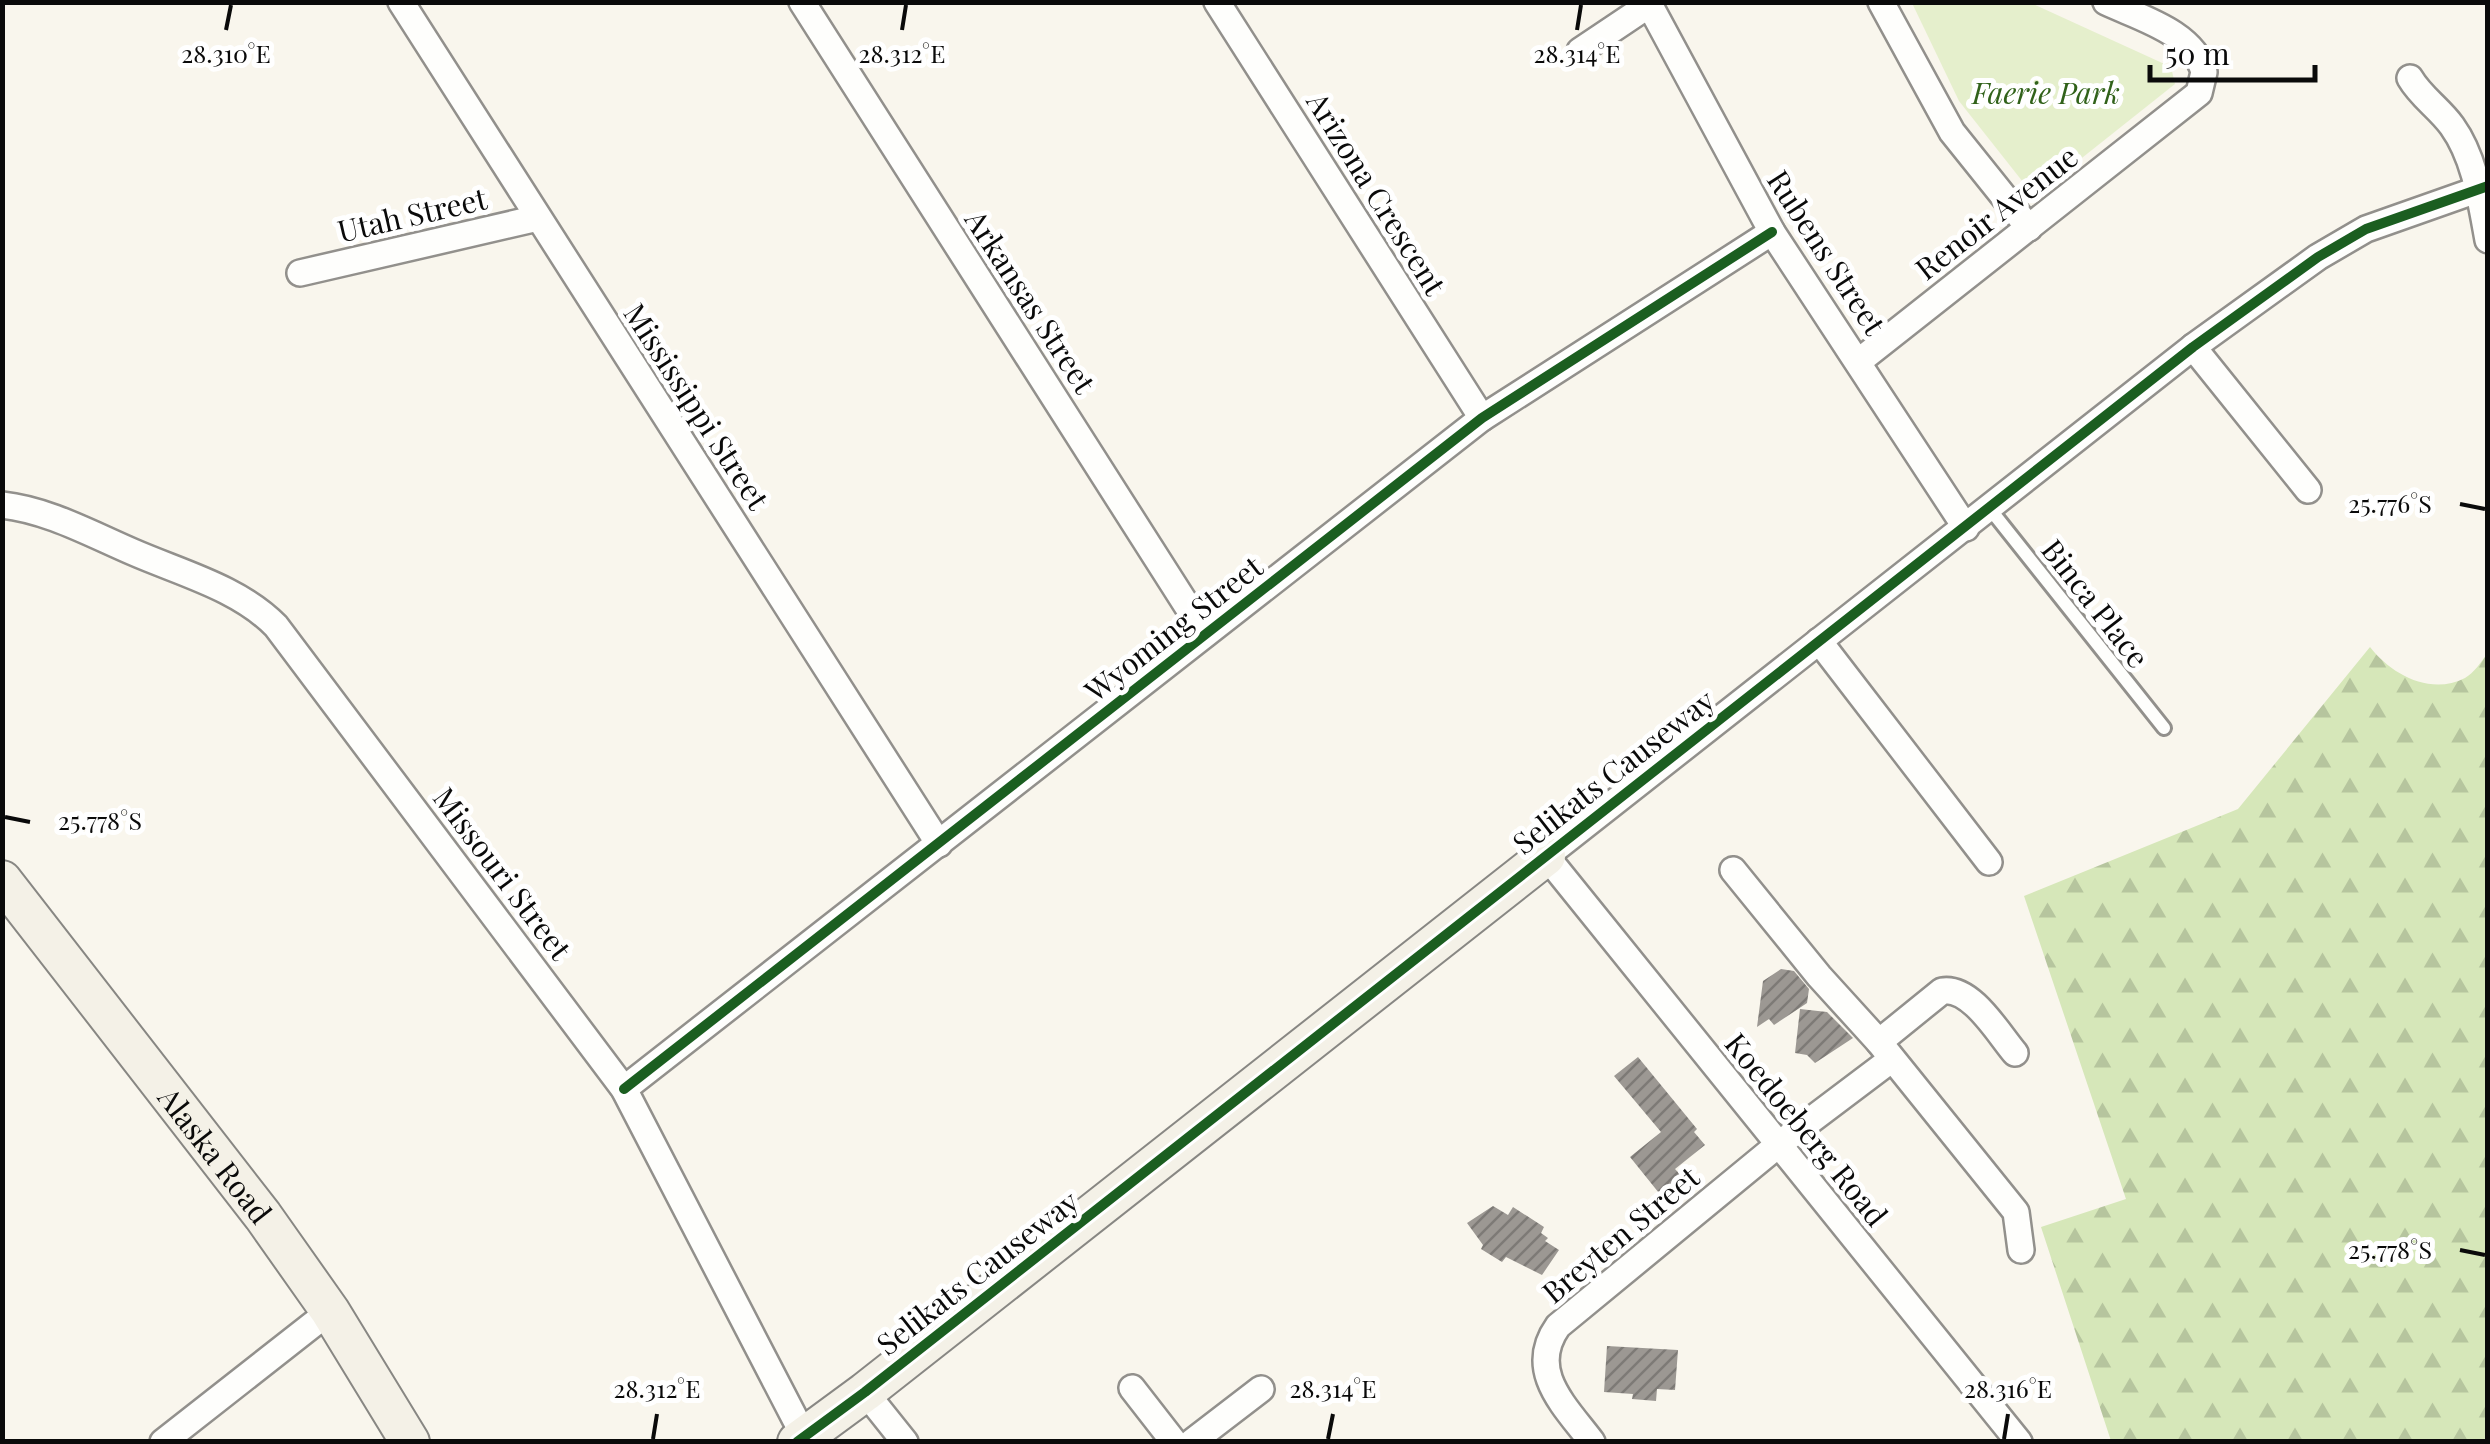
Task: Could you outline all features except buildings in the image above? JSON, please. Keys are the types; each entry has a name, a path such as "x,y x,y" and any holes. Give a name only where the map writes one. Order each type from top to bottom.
{"street":[{"name":"Mississippi Street","path":"401,2 939,844"},
{"name":"Arkansas Street","path":"802,2 1205,634"},
{"name":"Arizona Crescent","path":"1217,2 1482,418"},
{"path":"1881,2 1952,132 2029,228"},
{"name":"Renoir Avenue","path":"1858,362 2199,93 2204,72 2194,49 2106,2"},
{"path":"1580,51 1649,4"},
{"name":"Rubens Street","path":"1649,4 1772,232 1966,528"},
{"path":"2410,78 2423,98 2453,128 2483,187 2488,240"},
{"name":"Selikats Causeway","path":"800,1439 865,1392 2192,348 2343,241 2386,220 2483,187"},
{"name":"Utah Street","path":"300,273 538,218"},
{"name":"Wyoming Street","path":"624,1089 1482,418 1772,232"},
{"path":"2192,348 2308,490"},
{"name":"Missouri Street","path":"4,499 227,592 265,615 624,1089 800,1439"},
{"path":"1819,641 1989,862"},
{"name":"Koedoeberg Road","path":"1546,856 2019,1442"},
{"path":"1733,870 2016,1212 2020,1250"},
{"name":"Alaska Road","path":"2,880 264,1216 330,1310 410,1442"},
{"name":"Breyten Street","path":"1592,1442 1556,1394 1548,1376 1548,1340 1558,1326 1778,1145 1885,1050 1942,991 1952,990 1966,998 2015,1053"},
{"path":"163,1442 330,1310"},
{"path":"1132,1388 1174,1442"},
{"path":"1192,1442 1261,1389"},
{"path":"865,1392 906,1442"}],"lane":[{"name":"Binca Place","path":"1990,509 2164,728"}],"green space":[{"name":"Faerie Park","path":"1912,3 2031,3 2171,67 2175,84 2034,196 1959,101"},
{"path":"2370,647 2400,673 2438,685 2465,678 2487,654 2487,1441 2111,1441 2041,1227 2126,1199 2024,896 2238,809"}],"cycle path":[{"path":"797,1442 2193,347 2318,257 2366,229 2488,186"},
{"path":"624,1089 1482,418 1772,232"}]}
